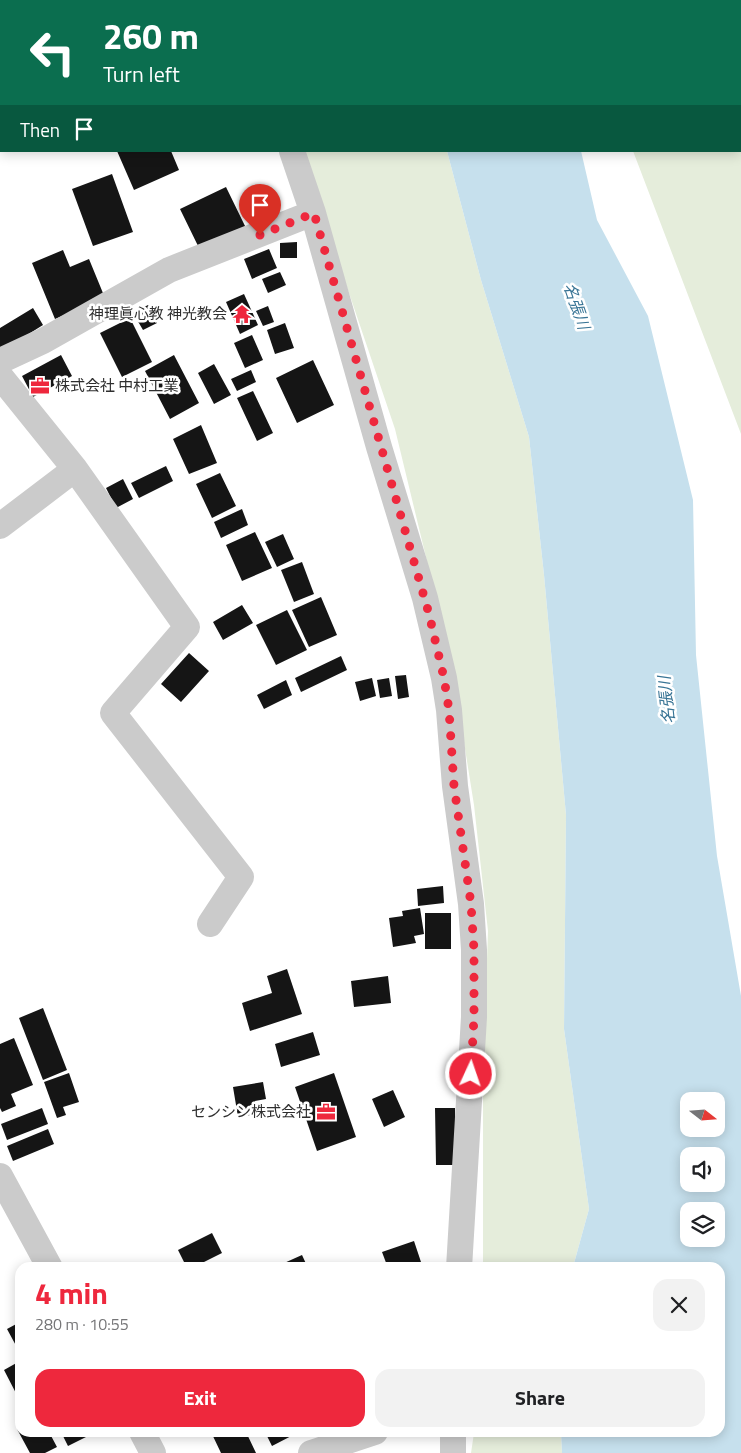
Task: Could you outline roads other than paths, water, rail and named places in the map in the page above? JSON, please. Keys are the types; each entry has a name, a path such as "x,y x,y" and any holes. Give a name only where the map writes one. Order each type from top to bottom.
{"street":[{"path":"292,152 314,213 379,447 425,598 444,678 449,710 454,786 471,904 474,950 474,1017 459,1262"},
{"path":"0,362 52,337 169,270 314,213"},
{"path":"0,376 75,469 187,627 114,713 241,877 210,924"},
{"path":"0,526 75,469"},
{"path":"0,1176 7,1200 46,1262"},
{"path":"145,1437 153,1453"},
{"path":"311,1453 361,1437"},
{"path":"453,1437 453,1453"}],"water":[{"name":"名張川","path":"447,152 581,152 597,220 648,316 693,500 696,655 717,856 741,996 741,1453 562,1453 561,1437 725,1437 725,1262 574,1262 589,1209 564,1029 566,815 529,437 481,280"}],"place":[{"name":"神理眞心教 神光教会","path":"242,314"},
{"name":"株式会社 中村工業","path":"40,386"},
{"name":"センシン株式会社","path":"326,1112"}]}
